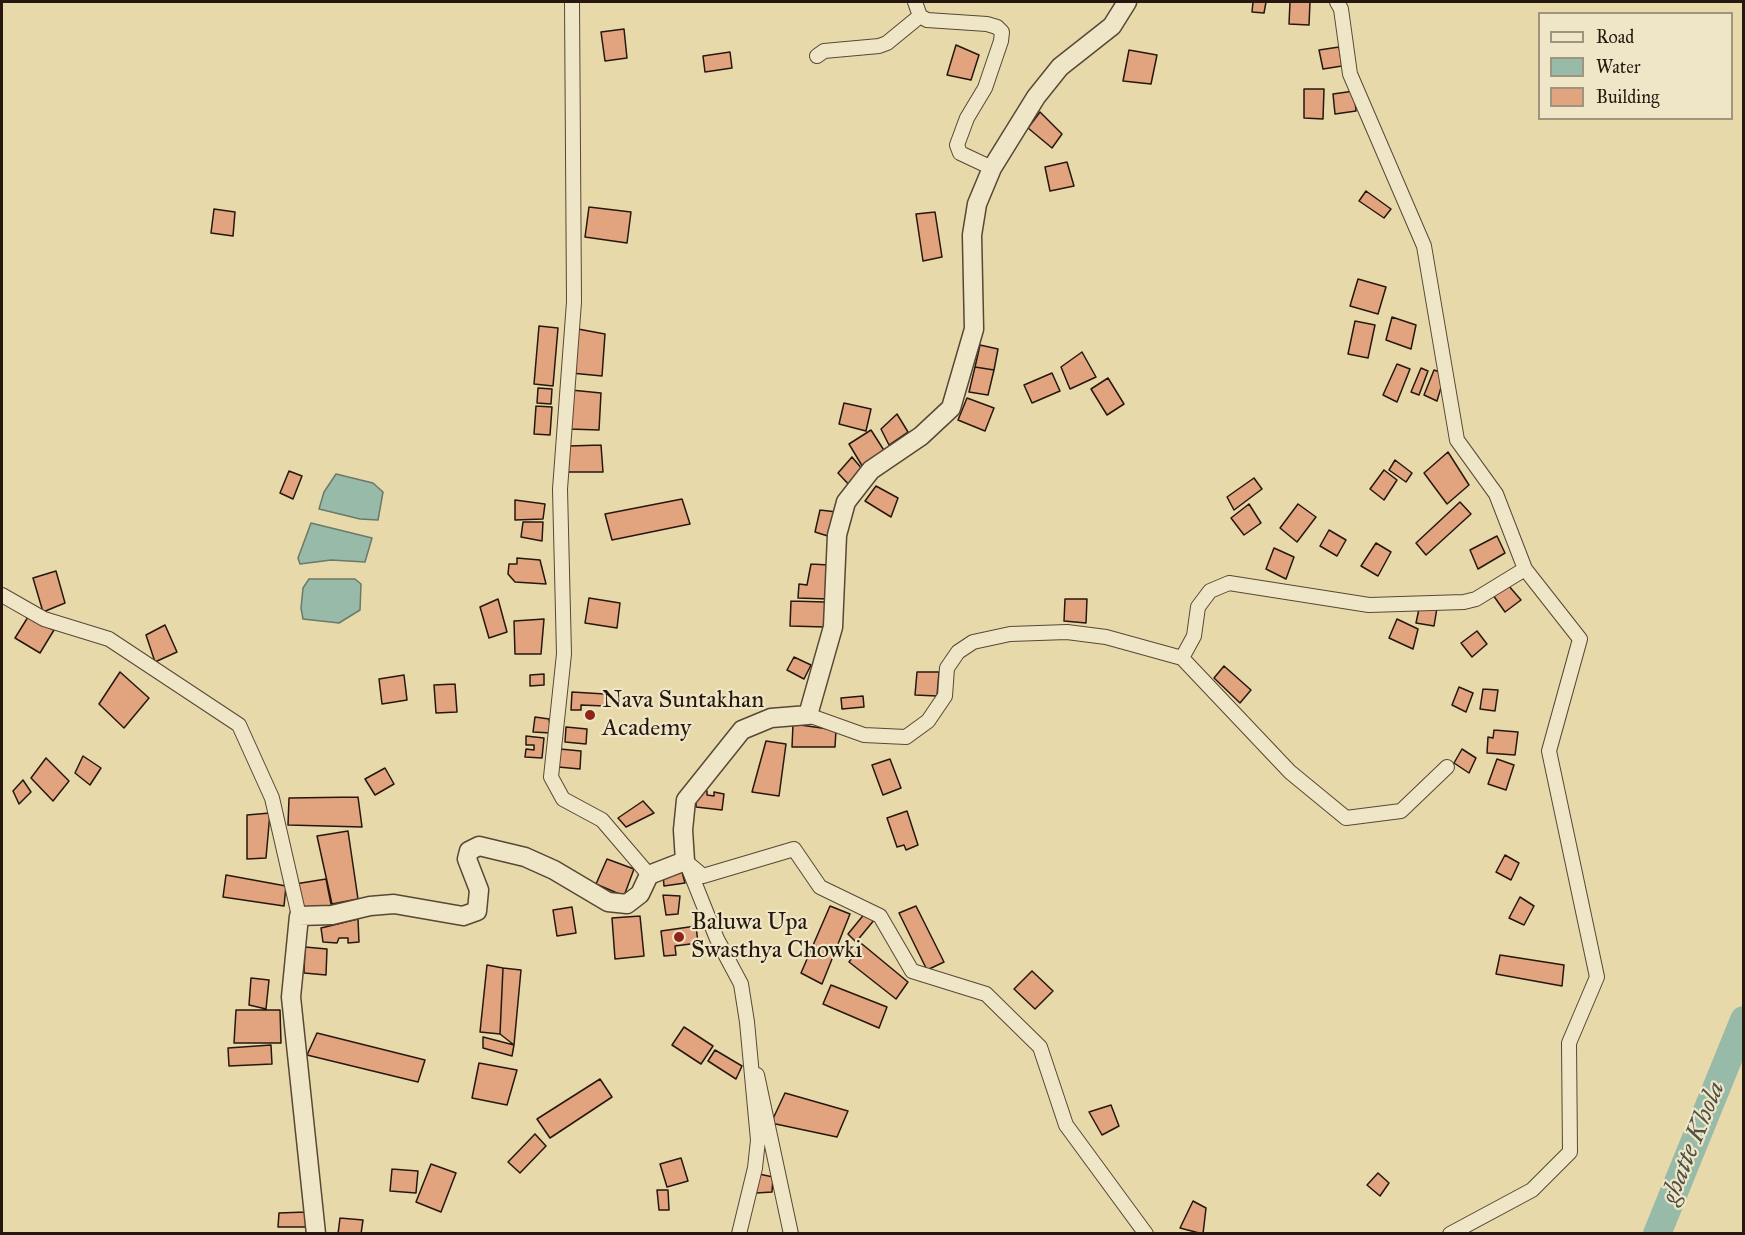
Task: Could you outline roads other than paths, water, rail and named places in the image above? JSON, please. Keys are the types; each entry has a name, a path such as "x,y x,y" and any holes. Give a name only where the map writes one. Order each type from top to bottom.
{"street":[{"path":"572,2 574,302 561,489 564,654 551,777 563,799 602,820 649,875"},
{"path":"915,2 920,16 927,20 987,24 997,27 1002,32 1001,42 985,88 958,138 960,153 992,168"},
{"path":"808,715 833,627 837,535 846,502 871,470 921,436 951,408 974,328 972,236 977,204 992,168 1036,97 1060,67 1112,26 1127,2"},
{"path":"1337,2 1341,9 1350,74 1424,246 1457,440 1496,494 1525,568 1580,639 1549,751 1597,977 1569,1043 1570,1152 1532,1190 1450,1233"},
{"path":"817,56 835,48 879,46 894,39 920,16"},
{"path":"1182,658 1194,636 1198,607 1210,591 1229,583 1369,605 1464,602 1476,599 1525,568"},
{"path":"2,595 44,619 109,639 239,725 272,798 299,916 291,997 316,1233"},
{"path":"739,1233 755,1168 758,1140 741,984 717,939 685,861 683,830 686,800 742,730 771,718 808,715 864,735 906,737 928,721 945,696 948,668 958,652 973,642 1010,634 1066,632 1106,637 1182,658 1290,771 1346,818 1401,811 1447,767"},
{"path":"299,916 332,915 370,906 394,904 463,916 477,911 479,890 467,859 469,851 478,846 525,857 554,870 608,902 627,904 640,894 649,875 685,861"},
{"path":"685,861 703,876 794,849 820,887 880,916 912,971 986,994 1040,1047 1066,1125 1146,1233"},
{"path":"749,1056 761,1084 791,1233"}],"water":[{"path":"336,474 373,483 383,492 378,520 360,519 319,509 324,492"},
{"path":"311,523 372,538 365,562 331,560 300,564 298,558"},
{"path":"309,579 355,579 361,584 360,610 339,623 303,619 301,608 303,588"}],"waterway":[{"name":"ghatte Khola","path":"1657,1234 1744,1020"}],"place":[{"name":"Nava Suntakhan Academy","path":"590,715"},
{"name":"Baluwa Upa Swasthya Chowki","path":"679,937"}]}
